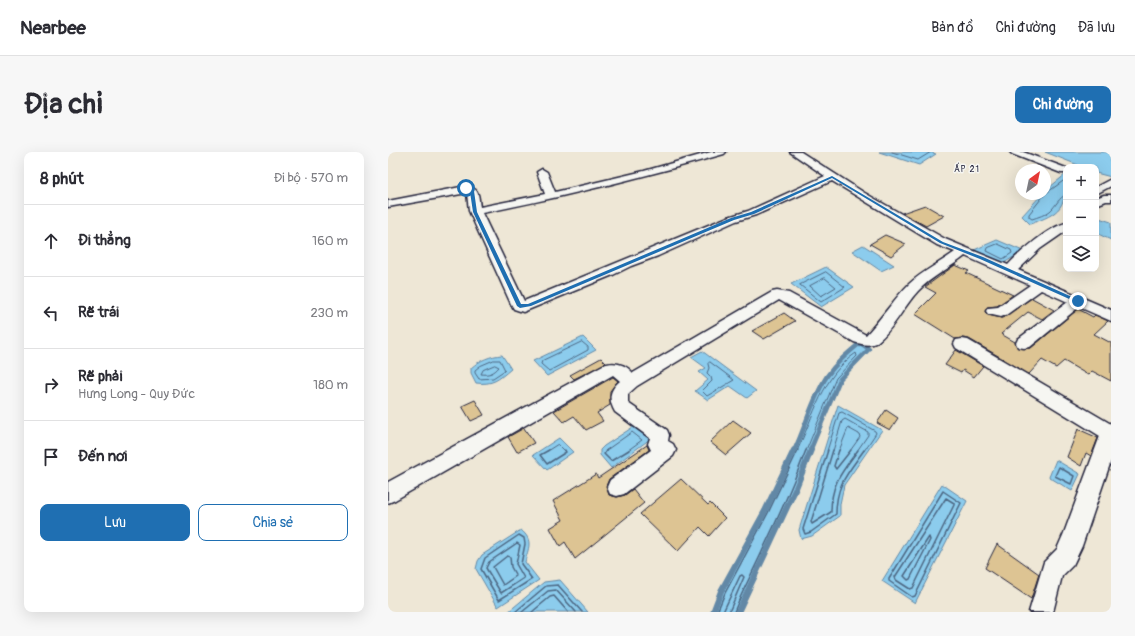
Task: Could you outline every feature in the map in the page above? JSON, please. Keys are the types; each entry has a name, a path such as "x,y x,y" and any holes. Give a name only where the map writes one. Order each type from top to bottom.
{"street":[{"path":"475,212 551,196 647,173 721,152"},
{"path":"795,152 832,177 941,242 981,258 1111,316"},
{"path":"1015,152 1063,171"},
{"path":"542,172 551,196"},
{"path":"388,204 466,188 472,191 475,212 518,304 523,307 600,276 626,263 654,253 732,219 752,213 832,177"},
{"path":"1099,189 1111,182"},
{"path":"1099,192 1110,198"},
{"path":"1099,201 1110,198"},
{"path":"1010,271 1031,251 1063,228"},
{"path":"617,487 666,450 658,444 660,435 621,406 618,396 620,391 631,382 777,295 784,296 859,338 867,340 871,339 886,323 913,288 927,276 947,264 959,249"},
{"path":"993,311 1001,312 1040,284"},
{"path":"1024,343 1078,301"},
{"path":"962,344 1111,433 1074,538 1065,557 1052,570 1041,612"},
{"path":"388,493 609,369 622,371 631,382"}],"water":[{"path":"879,152 930,152 936,154 919,165"},
{"path":"1045,152 1111,152 1111,177 1099,174 1099,164 1075,164"},
{"path":"1063,176 1063,202 1060,208 1049,216 1030,224 1022,216 1037,200 1051,200 1051,186"},
{"path":"1099,218 1111,222 1111,240 1099,234"},
{"path":"997,240 1023,251 1004,263 974,250"},
{"path":"863,245 894,265 881,271 852,251"},
{"path":"826,267 854,287 821,307 791,284"},
{"path":"583,337 596,350 547,376 533,361"},
{"path":"860,343 869,349 840,379 829,403 796,488 738,612 713,612 721,591 765,511 800,438 816,397 827,376 842,358"},
{"path":"702,351 756,391 747,398 730,386 708,400 695,391 708,380 699,372 706,368 691,357"},
{"path":"502,355 511,369 495,381 476,383 471,373 471,368 485,359"},
{"path":"838,405 882,430 844,485 840,504 840,516 812,536 801,539 799,530"},
{"path":"633,427 650,439 611,468 600,455 600,450"},
{"path":"559,438 573,452 547,470 533,455"},
{"path":"1056,460 1080,474 1072,491 1049,477"},
{"path":"942,484 967,501 915,603 882,581"},
{"path":"521,530 529,541 525,562 539,580 498,607 476,569 478,561 482,555"},
{"path":"560,580 588,612 508,612 544,582"}],"building":[{"path":"925,205 944,216 926,226 902,213"},
{"path":"885,235 906,244 891,256 870,244"},
{"path":"955,265 969,271 966,273 1013,295 997,306 987,307 985,312 988,315 1002,318 1032,298 1054,310 1042,319 1028,312 1001,334 1015,342 1018,348 1031,348 1078,309 1093,317 1095,315 1108,321 1094,334 1111,343 1111,381 1092,371 1088,375 1064,361 1056,368 1042,360 1029,374 969,339 955,339 915,314 936,293 925,287"},
{"path":"784,313 795,321 764,339 752,331"},
{"path":"956,350 983,366 974,377 963,370 961,373 945,365"},
{"path":"601,358 606,363 574,379 570,375"},
{"path":"613,377 618,381 610,391 610,405 597,413 603,421 586,430 574,416 564,422 554,411"},
{"path":"475,400 484,415 471,421 462,406"},
{"path":"886,410 898,418 890,430 877,423"},
{"path":"733,420 751,433 726,455 710,442"},
{"path":"524,428 534,443 517,452 508,437"},
{"path":"1078,429 1098,438 1091,456 1086,453 1081,466 1067,457"},
{"path":"647,445 649,450 609,479 606,486 609,495 617,497 625,495 633,489 644,503 575,559 565,542 560,546 550,528 563,520 553,501 596,474 598,478"},
{"path":"681,479 708,505 710,503 725,518 709,536 700,527 678,551 640,514"},
{"path":"997,544 1039,574 1031,599 985,568"}],"waterway":[{"path":"794,451 813,403 827,376 838,362 860,343 869,349 840,379 810,451"},
{"path":"713,612 721,591 765,511 794,450"},
{"path":"738,612 796,488 811,450"}],"district":[{"name":"ẤP 21","path":"967,169"}],"route":[{"path":"466,188 472,191 475,212 518,304 523,307 732,219 752,213 832,177 941,242 1078,301"}]}
